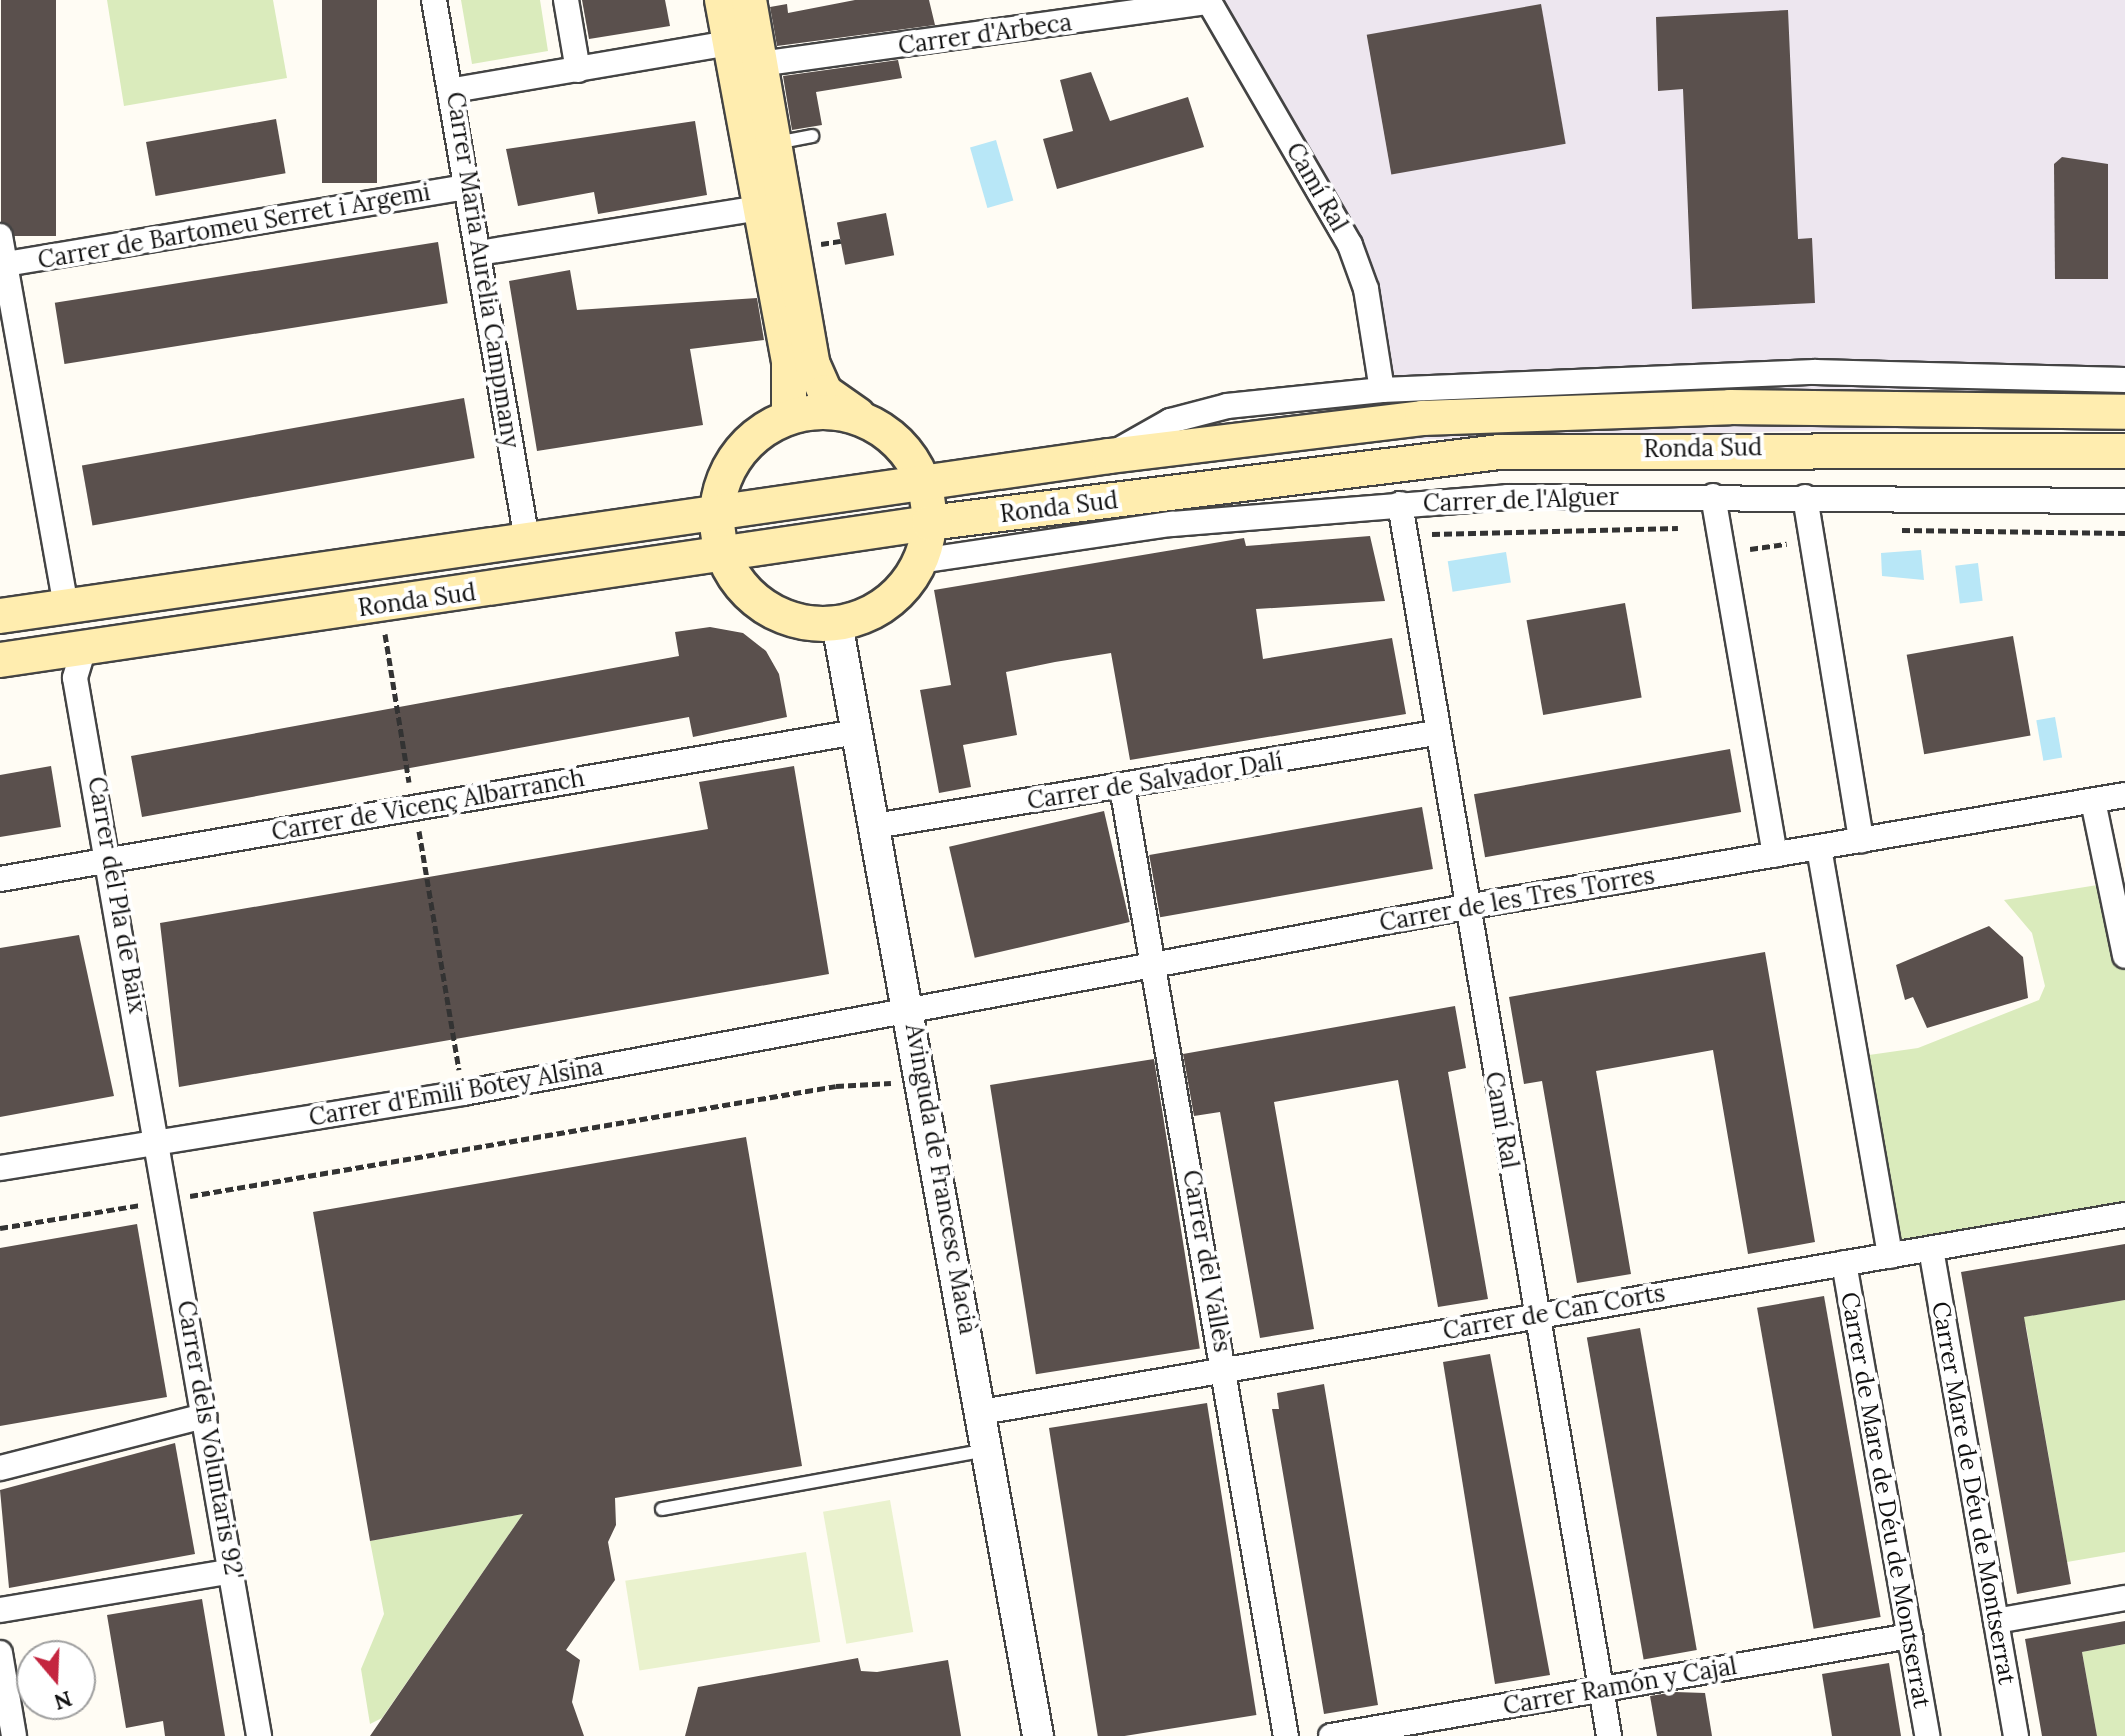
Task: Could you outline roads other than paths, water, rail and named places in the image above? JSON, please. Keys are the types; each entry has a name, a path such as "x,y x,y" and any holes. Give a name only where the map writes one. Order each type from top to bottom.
{"main road":[{"path":"722,0 789,362 789,416"},
{"path":"749,0 813,365 825,392 868,423 904,451 924,483 929,523 920,561 893,598 837,623 774,612 751,597 722,554 717,510 741,451 789,416 819,413 868,423"},
{"name":"Ronda Sud","path":"0,616 717,510 1109,456 1422,418 1730,407 2125,412"},
{"name":"Ronda Sud","path":"0,660 929,523 1499,452 2125,451"}],"street":[{"name":"Carrer Maria Aurèlia Campmany","path":"434,0 454,90 467,187 527,540"},
{"path":"566,0 578,70"},
{"name":"Carrer d'Arbeca","path":"760,64 1209,1"},
{"name":"Camí Ral","path":"1209,1 1350,245 1366,289 1382,390"},
{"path":"454,90 730,43"},
{"name":"Carrer de Bartomeu Serret i Argemi","path":"2,265 467,187"},
{"path":"479,253 760,208"},
{"path":"0,236 2,265 66,606"},
{"path":"1109,456 1170,421 1227,406 1382,390 1815,372 2125,380"},
{"path":"1713,496 1775,855"},
{"name":"Carrer de l'Alguer","path":"920,561 1172,524 1400,504 1713,496 2125,501"},
{"path":"1805,497 1861,840"},
{"name":"Camí Ral","path":"1400,504 1435,733 1609,1736"},
{"name":"Avinguda de Francesc Macià","path":"837,623 924,1081 1038,1736"},
{"name":"Carrer del Pla de Baix","path":"84,648 75,678 161,1144"},
{"name":"Carrer de Vicenç Albarranch","path":"0,879 856,732"},
{"name":"Carrer de Salvador Dalí","path":"875,826 1435,733"},
{"name":"Carrer del Vallès","path":"1122,787 1226,1370 1286,1736"},
{"name":"Carrer de les Tres Torres","path":"911,1010 1466,907 2125,795"},
{"path":"2093,801 2125,956"},
{"path":"1819,848 1890,1256"},
{"name":"Carrer d'Emili Botey Alsina","path":"0,1168 463,1093 911,1010"},
{"name":"Carrer dels Voluntaris 92'","path":"161,1144 259,1736"},
{"name":"Carrer de Can Corts","path":"982,1412 2125,1215"},
{"name":"Carrer Mare de Déu de Montserrat","path":"1931,1249 2016,1736"},
{"name":"Carrer de Mare de Déu de Montserrat","path":"1844,1263 1927,1736"},
{"path":"0,1468 204,1416"},
{"path":"0,1610 232,1571"},
{"path":"1996,1621 2125,1598"},
{"name":"Carrer Ramón y Cajal","path":"1331,1736 1418,1728 1601,1689 1910,1636"},
{"path":"0,1653 14,1736"}],"lane":[{"path":"774,144 812,136"},
{"path":"662,1509 990,1450"}],"water":[{"path":"996,140 1013,201 987,208 970,147"},
{"path":"1921,550 1924,580 1882,576 1881,553"},
{"path":"1506,552 1511,583 1453,592 1448,561"},
{"path":"1978,563 1983,601 1960,604 1955,566"},
{"path":"2055,717 2062,757 2043,761 2036,720"}]}
